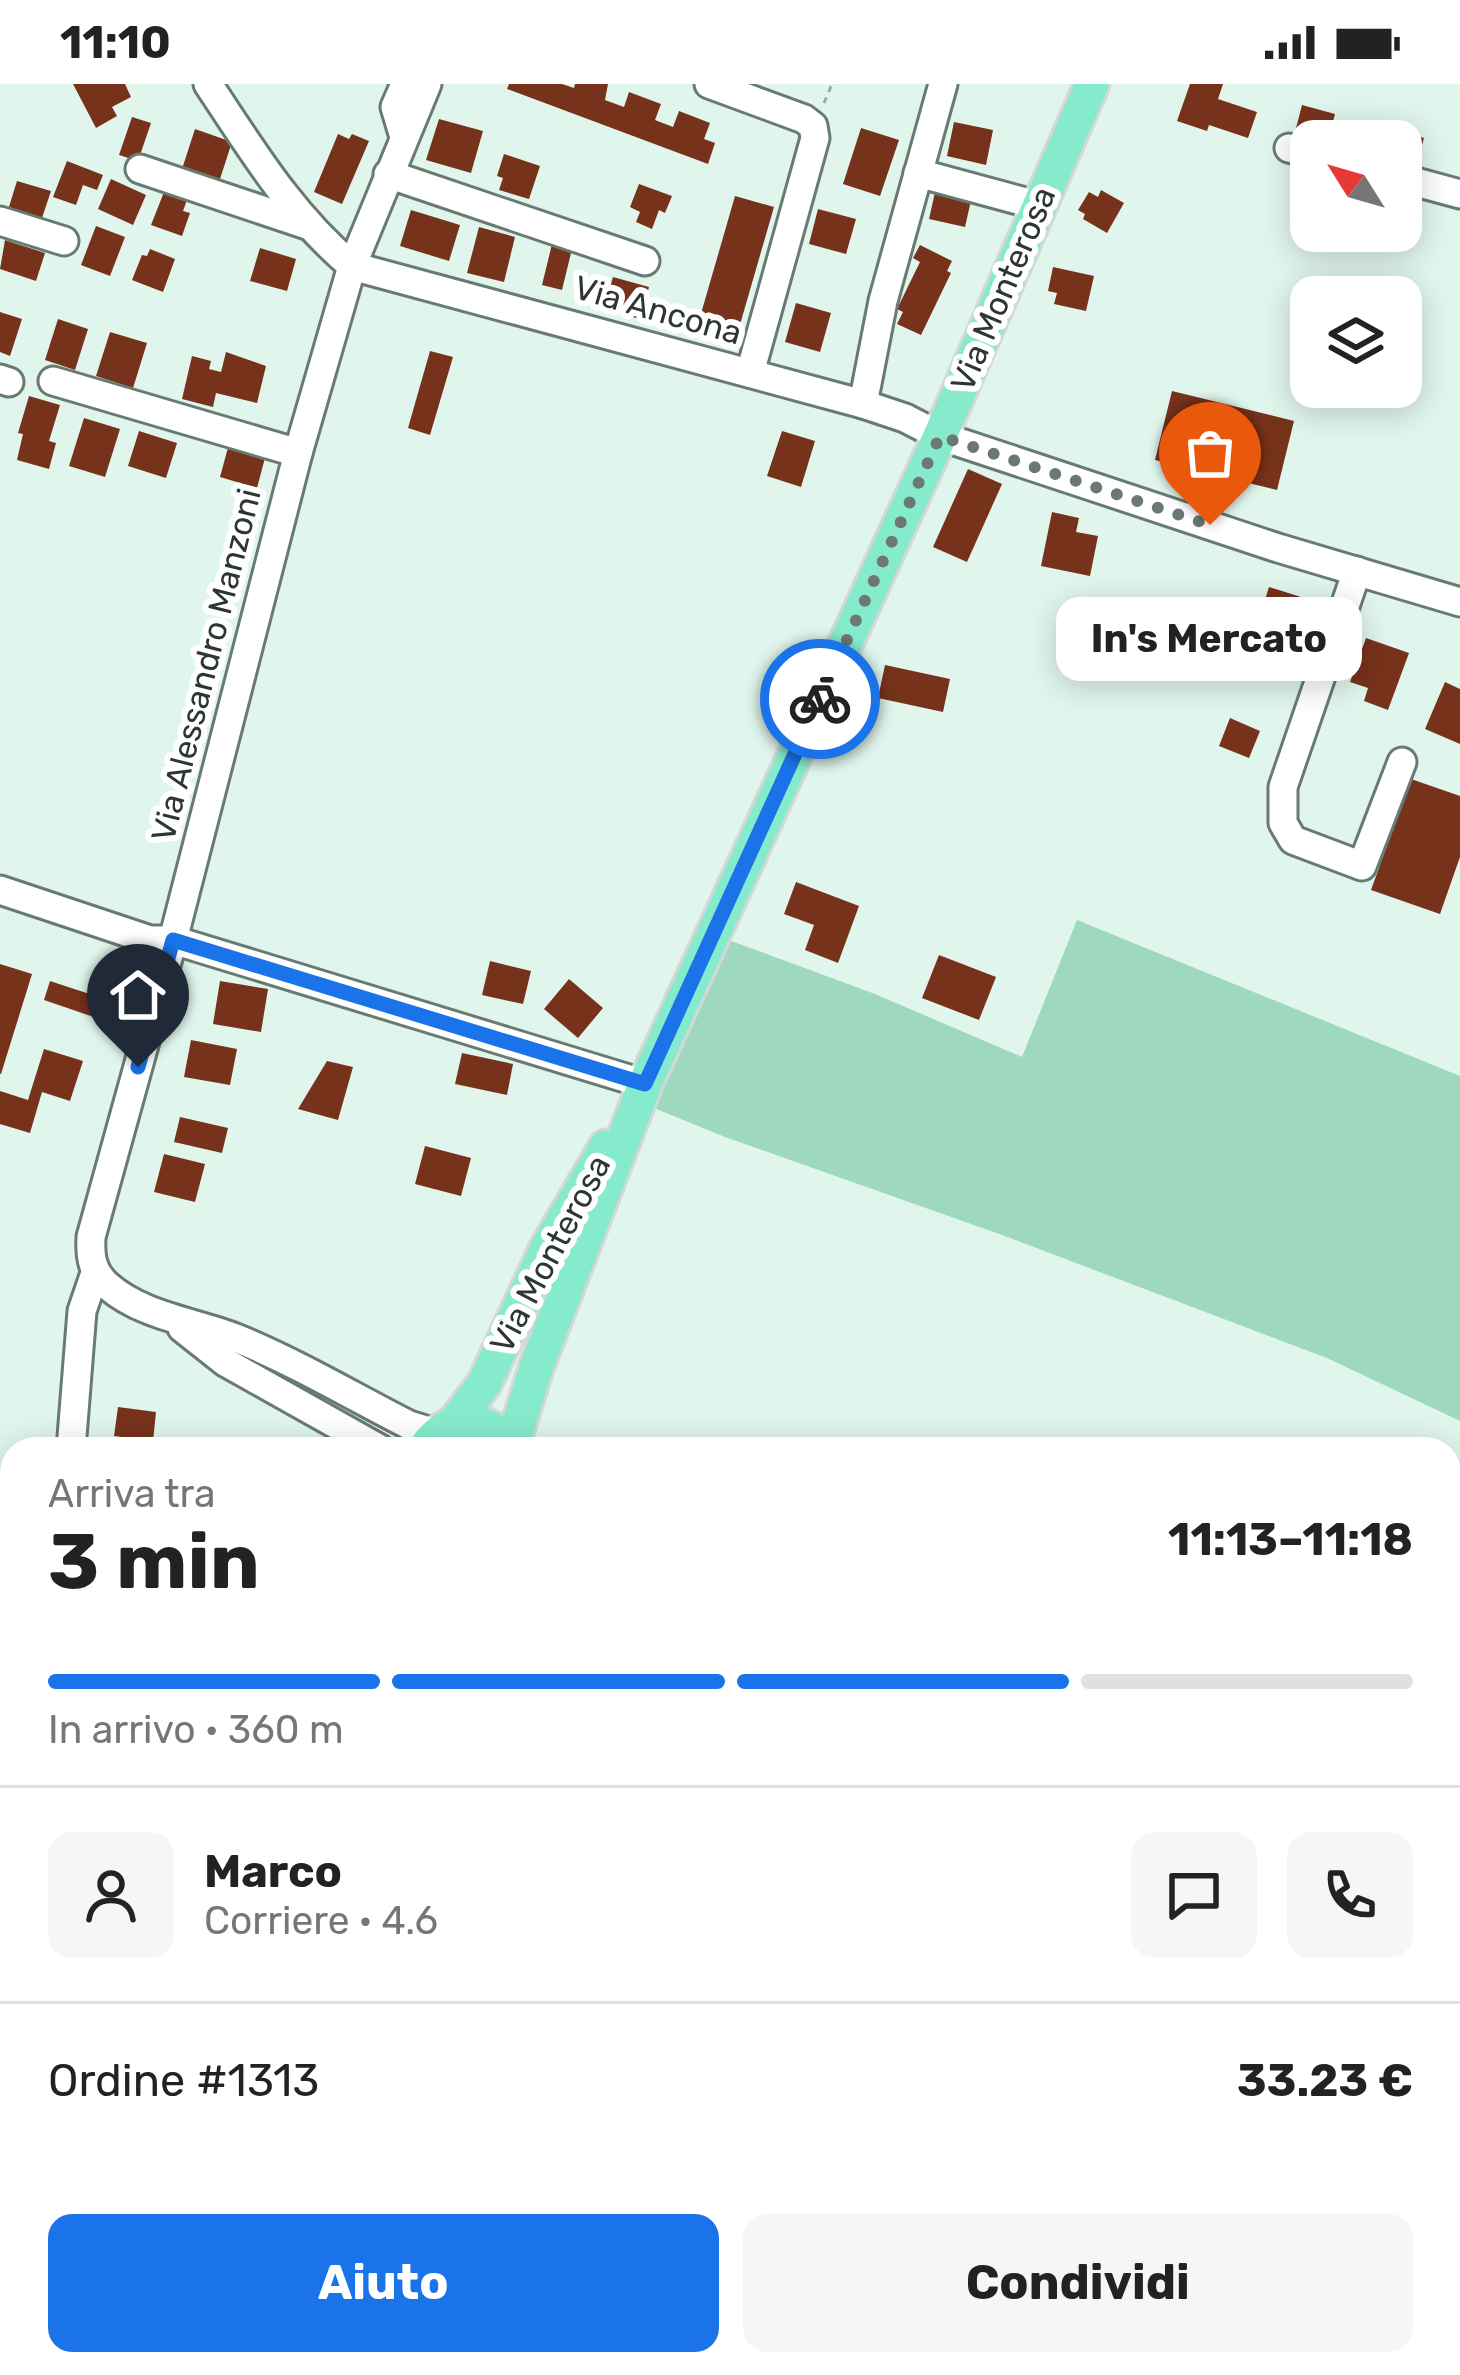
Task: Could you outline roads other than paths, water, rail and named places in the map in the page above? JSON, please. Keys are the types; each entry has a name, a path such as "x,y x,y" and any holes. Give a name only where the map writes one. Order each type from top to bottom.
{"main road":[{"name":"Via Monterosa","path":"516,1437 536,1367 645,1084 940,436 1092,84"},
{"name":"Via Monterosa","path":"438,1435 484,1384 547,1247 645,1084"},
{"path":"438,1435 473,1421 503,1437"}],"street":[{"path":"208,84 276,188 307,225 352,266"},
{"path":"404,137 395,107 405,84"},
{"name":"Via Alessandro Manzoni","path":"72,1437 82,1310 95,1273 91,1237 298,453 352,266 427,84"},
{"path":"709,84 804,119 813,126 815,138 750,373"},
{"path":"863,404 883,302 943,84"},
{"path":"140,170 307,225"},
{"path":"918,173 1040,206"},
{"path":"388,174 645,261"},
{"path":"1422,184 1460,194"},
{"path":"0,220 64,241"},
{"name":"Via Ancona","path":"352,266 863,404 940,436 1460,602"},
{"path":"53,381 298,453"},
{"path":"1357,571 1283,787 1283,823 1293,840 1362,866 1402,762"},
{"path":"0,890 150,940 173,940 645,1084"},
{"path":"95,1273 111,1289 170,1318 235,1338 438,1435"},
{"path":"170,1318 225,1362 359,1437"}],"place":[{"name":"In's Mercato","path":"1210,525"}]}
